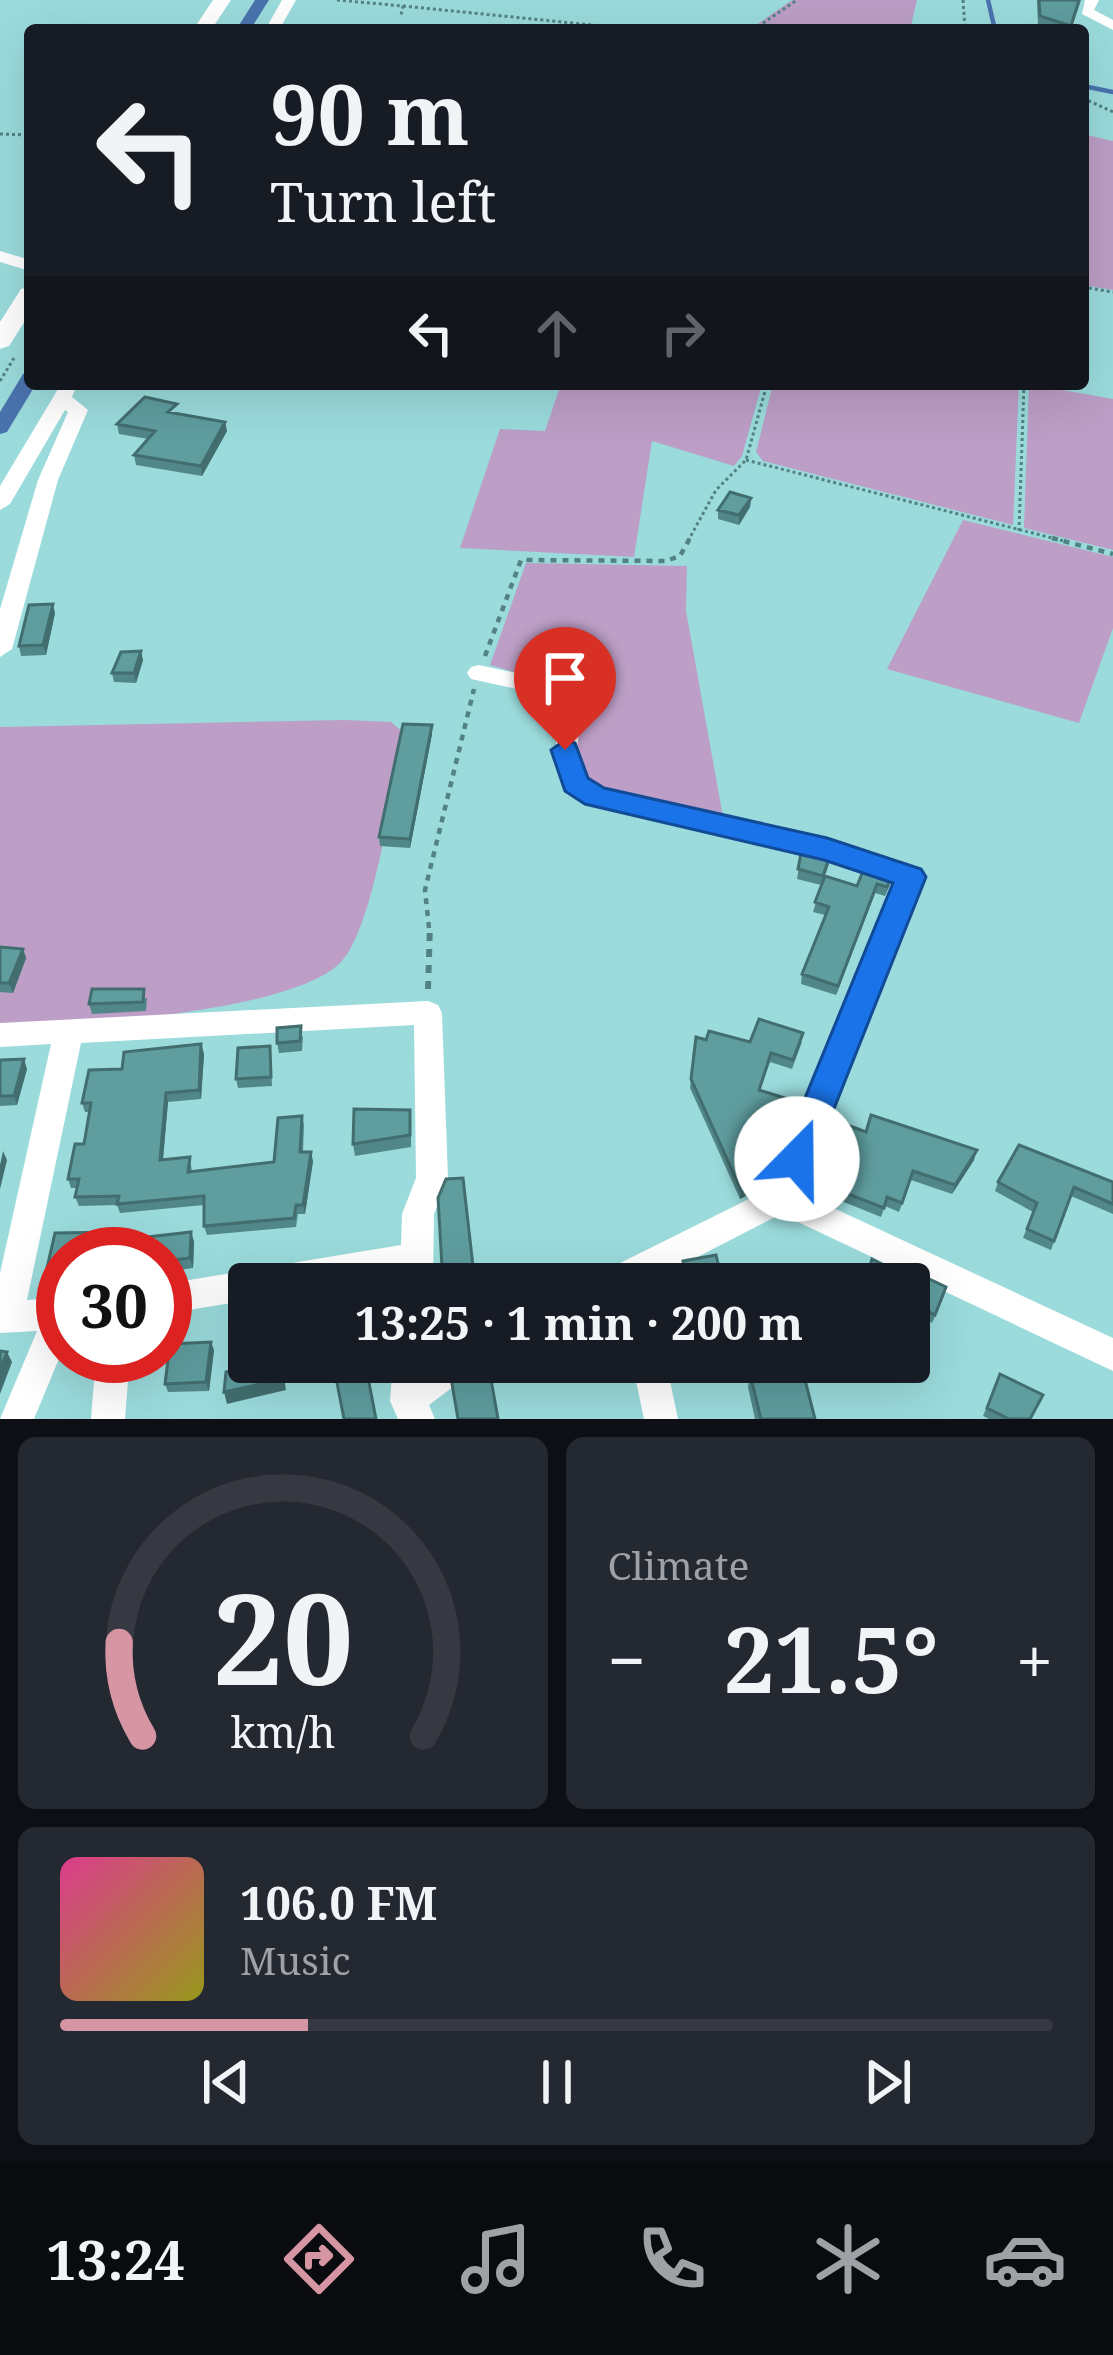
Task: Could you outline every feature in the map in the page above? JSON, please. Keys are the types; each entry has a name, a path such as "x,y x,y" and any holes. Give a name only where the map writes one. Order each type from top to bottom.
{"main road":[{"path":"0,341 24,303"}],"street":[{"path":"1092,0 1092,18 1113,26"},
{"path":"0,505 66,391 78,410 48,481 0,649"},
{"path":"479,673 562,691 571,704 565,750 575,784 596,797 827,849 911,877 781,1199 660,1263"},
{"path":"0,1036 428,1013 432,1178 418,1214 418,1263"},
{"path":"36,1315 3,1317 68,1035"},
{"path":"781,1199 1113,1355"},
{"path":"192,1295 228,1289"},
{"path":"16,1419 36,1373"},
{"path":"108,1419 111,1383"},
{"path":"412,1410 438,1383"},
{"path":"654,1383 661,1419"}],"path":[{"path":"338,0 582,24"},
{"path":"762,24 797,0"},
{"path":"401,15 403,6"},
{"path":"428,1013 430,906 425,890 479,673 521,560 666,561 680,556 716,490 746,460 765,390"},
{"path":"1019,531 1024,390"},
{"path":"746,460 1113,554"}],"shaded area":[{"path":"792,0 917,0 911,24 758,24"},
{"path":"1089,135 1113,141 1113,290 1089,286"},
{"path":"559,390 760,390 742,456 734,466 652,441 634,557 460,548 500,429 545,431"},
{"path":"772,390 1019,390 1013,525 763,461 756,452"},
{"path":"1029,390 1113,399 1113,550 1024,528"},
{"path":"963,520 1113,557 1113,628 1079,723 887,669"},
{"path":"526,563 687,566 686,611 723,817 634,803 581,779 563,686 490,665"},
{"path":"391,722 404,733 372,889 352,946 340,963 314,980 230,1005 0,1030 0,727"}],"building":[{"path":"1039,0 1079,0 1072,24 1040,16"},
{"path":"145,397 177,404 168,412 225,422 201,466 134,455 155,431 117,424"},
{"path":"730,492 751,498 739,515 718,510"},
{"path":"53,604 43,645 19,646 29,605"},
{"path":"141,651 134,673 112,673 121,652"},
{"path":"403,724 432,725 410,839 379,837"},
{"path":"802,848 830,855 823,876 798,869"},
{"path":"865,866 892,875 887,887 877,884 838,986 802,974 829,907 815,902 825,876 857,886"},
{"path":"0,947 23,949 9,983 0,983"},
{"path":"92,989 144,989 143,1002 89,1004"},
{"path":"759,1019 803,1033 793,1060 771,1053 759,1090 791,1100 767,1177 741,1190 691,1079 696,1037 706,1040 709,1031 750,1042"},
{"path":"301,1026 300,1041 277,1043 277,1028"},
{"path":"201,1044 199,1090 166,1093 160,1160 190,1157 188,1172 274,1162 278,1118 302,1116 300,1152 311,1152 303,1205 296,1205 294,1218 204,1226 204,1196 117,1204 119,1196 75,1197 79,1179 68,1179 75,1144 84,1144 91,1103 82,1103 89,1070 122,1069 124,1052"},
{"path":"270,1046 271,1077 236,1079 238,1048"},
{"path":"24,1059 14,1096 0,1096 0,1060"},
{"path":"354,1109 410,1110 410,1135 353,1144"},
{"path":"871,1115 977,1150 955,1185 913,1171 902,1203 887,1197 884,1208 820,1183 837,1143 823,1138 831,1119 866,1132"},
{"path":"1019,1145 1113,1182 1113,1204 1074,1187 1054,1241 1027,1229 1037,1203 998,1182"},
{"path":"463,1178 473,1263 442,1263 438,1198 446,1179"},
{"path":"716,1255 718,1263 683,1263"},
{"path":"930,1279 946,1287 935,1315 930,1312"},
{"path":"211,1342 206,1382 192,1383 192,1343"},
{"path":"226,1372 228,1383 265,1383 224,1392"},
{"path":"1000,1374 1043,1395 1030,1419 1009,1419 987,1408"},
{"path":"337,1383 369,1383 376,1419 344,1419"},
{"path":"452,1383 492,1383 498,1419 458,1419"},
{"path":"752,1383 806,1383 815,1419 761,1419"}],"waterway":[{"path":"247,24 262,0"},
{"path":"988,0 994,24"},
{"path":"1089,87 1113,92"},
{"path":"0,428 24,388"}],"route":[{"path":"565,750 575,784 596,797 827,849 911,877 797,1159"}]}
